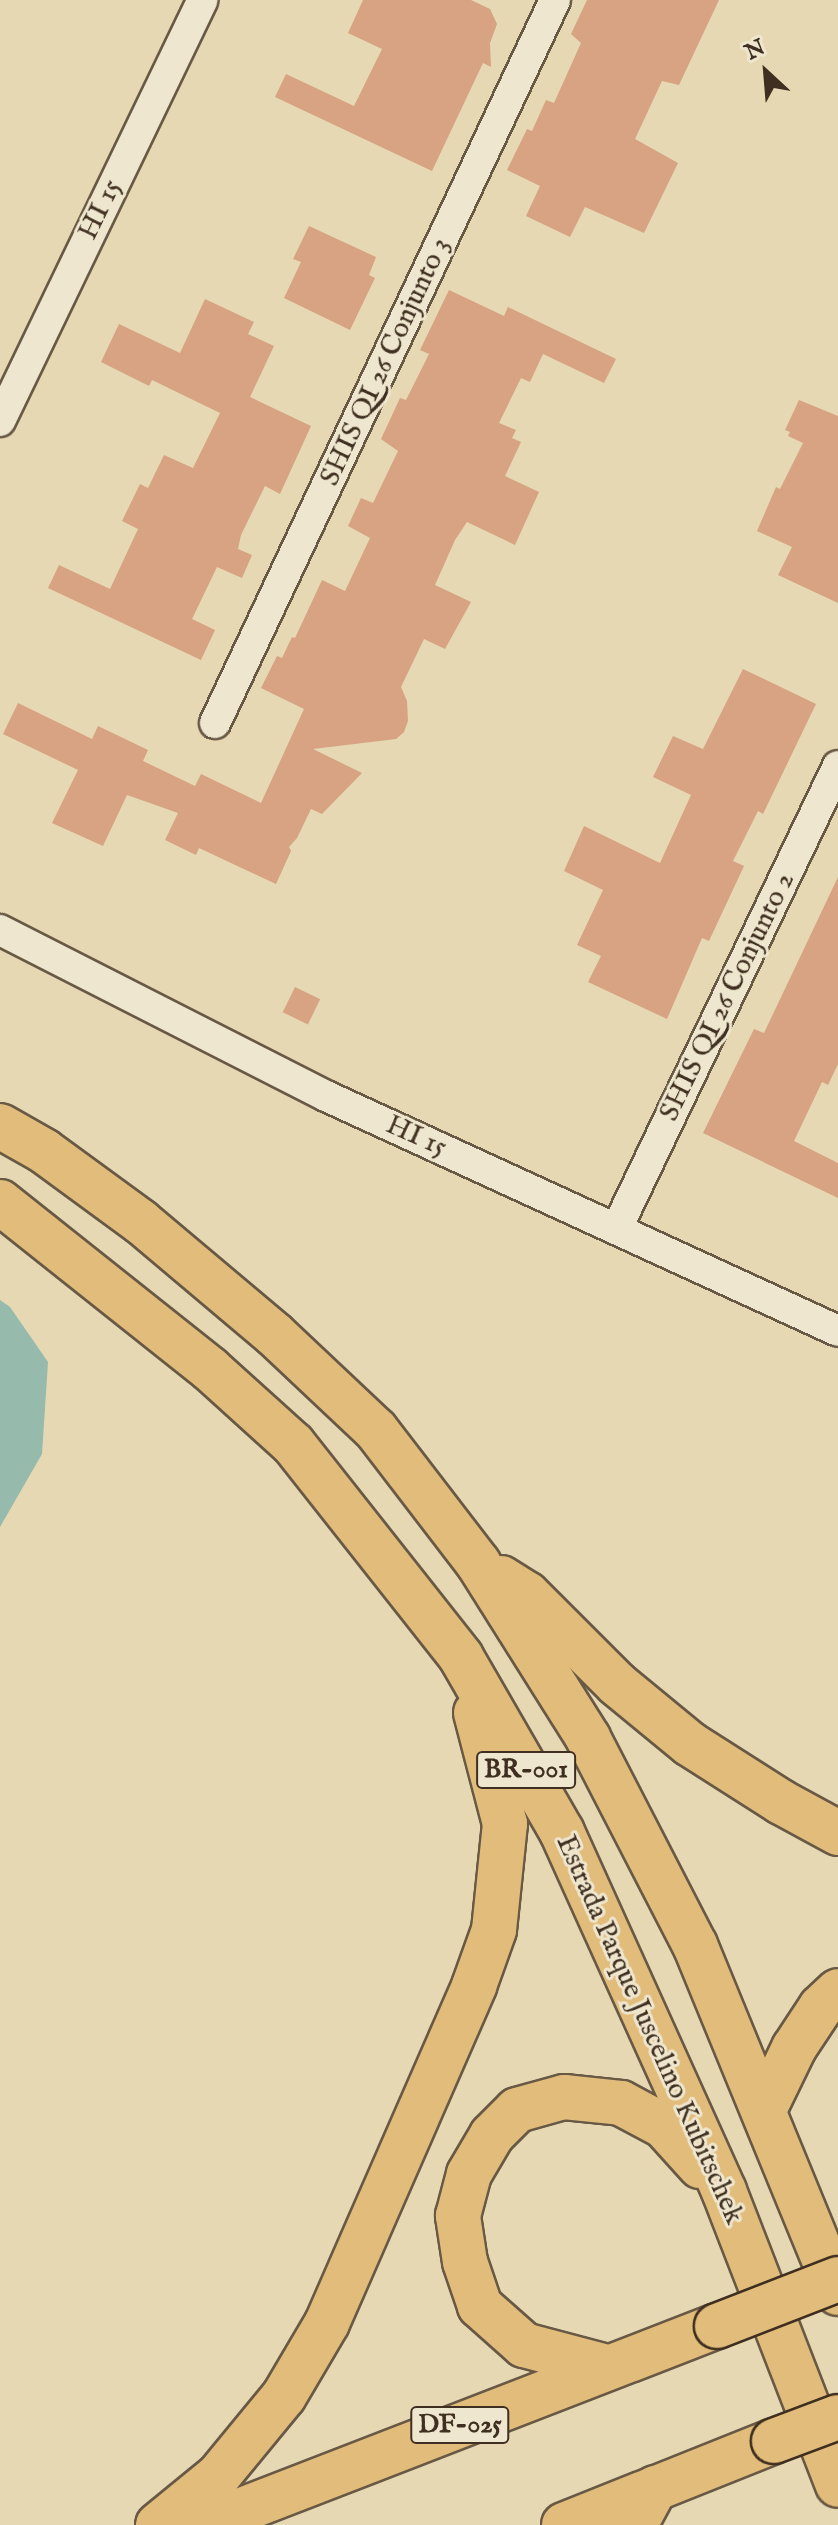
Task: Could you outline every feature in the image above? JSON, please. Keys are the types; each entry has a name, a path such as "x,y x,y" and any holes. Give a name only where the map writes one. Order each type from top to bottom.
{"main road":[{"name":"BR-001","path":"0,1126 44,1151 141,1222 274,1334 376,1430 478,1563 588,1738 695,1945 765,2108 838,2293"},
{"name":"Estrada Parque Juscelino Kubitschek","path":"0,1202 210,1369 293,1444 461,1657 562,1832 724,2191 838,2485"},
{"path":"478,1563 527,1594 617,1684 690,1744 781,1802 838,1833"},
{"path":"158,2525 219,2475 284,2396 327,2323 494,1930 505,1824 461,1657"},
{"path":"765,2108 794,2048 821,2007 838,1991"},
{"path":"607,2367 524,2345 480,2306 465,2262 458,2216 469,2174 492,2135 517,2110 564,2097 621,2103 664,2126 724,2191"},
{"name":"DF-025","path":"203,2525 838,2279"},
{"path":"564,2525 645,2507 774,2441 838,2417"}],"street":[{"name":"HI 15","path":"0,421 203,0"},
{"name":"SHIS QI 26 Conjunto 3","path":"215,723 555,0"},
{"name":"SHIS QI 26 Conjunto 2","path":"617,1228 838,766"},
{"name":"HI 15","path":"0,930 326,1096 838,1331"}],"shaded area":[{"path":"0,1300 10,1307 48,1362 42,1454 0,1527"}],"building":[{"path":"363,0 471,0 490,9 497,24 490,43 491,67 483,63 432,171 275,97 286,74 354,106 382,49 348,33"},
{"path":"587,0 719,0 679,85 662,81 635,139 678,163 644,233 585,207 570,237 526,216 540,186 507,170 527,129 532,131 546,100 554,103 581,43 571,34"},
{"path":"309,226 376,257 369,275 375,278 350,330 284,298 301,262 293,259"},
{"path":"449,290 504,316 508,307 616,359 604,383 543,354 530,382 521,378 499,423 516,430 512,438 521,442 505,476 539,492 515,545 467,522 455,540 435,585 471,602 445,649 424,639 401,687 407,701 408,721 404,732 396,739 313,749 362,773 322,814 311,809 297,838 289,847 291,851 276,884 199,848 196,855 165,840 178,813 127,795 103,846 52,823 78,770 3,734 18,703 92,739 98,726 148,750 143,761 195,786 201,774 261,803 304,709 261,688 277,656 282,658 292,637 295,638 322,580 345,591 370,538 348,526 361,498 373,503 398,451 381,439 400,398 406,400 429,354 420,350"},
{"path":"205,299 254,322 248,334 274,346 250,397 311,426 280,494 265,486 241,535 238,549 252,555 242,578 217,567 192,619 215,630 201,660 48,588 59,565 110,589 138,529 122,521 140,484 148,488 164,455 193,468 220,413 152,380 149,386 101,362 119,324 180,353"},
{"path":"799,400 838,416 838,603 778,575 792,547 757,531 776,487 780,489 803,443 788,436 790,432 785,430"},
{"path":"743,669 816,704 763,814 758,811 733,861 744,866 709,941 702,938 667,1019 588,982 601,956 577,945 603,890 564,871 584,826 660,863 691,795 653,777 673,736 703,749"},
{"path":"838,877 838,1064 828,1085 822,1082 794,1141 838,1163 838,1198 703,1133 754,1029 764,1033"},
{"path":"295,987 320,999 308,1024 283,1012"}]}
